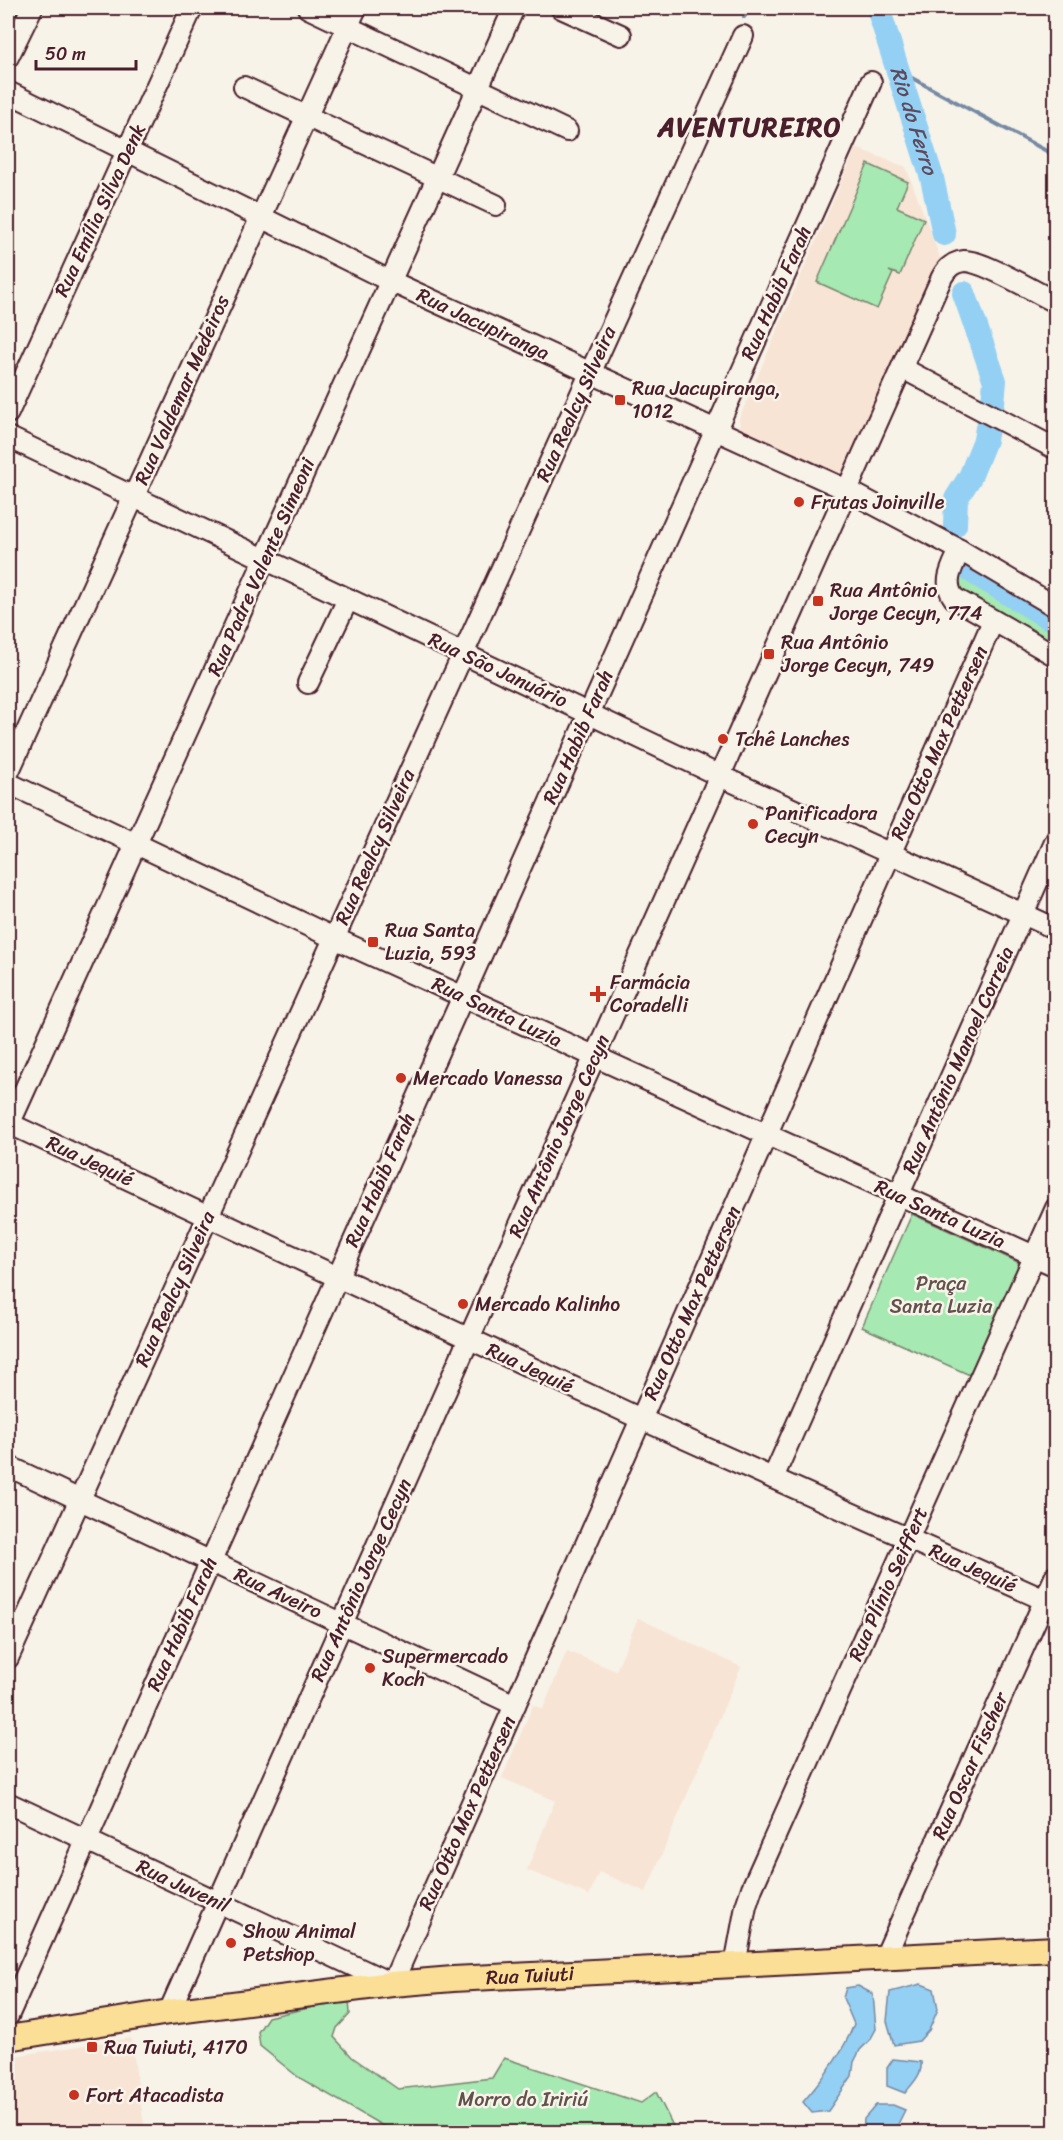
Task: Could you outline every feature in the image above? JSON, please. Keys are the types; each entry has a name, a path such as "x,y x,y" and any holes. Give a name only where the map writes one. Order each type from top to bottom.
{"main road":[{"name":"Rua Tuiuti","path":"8,2038 169,2012 392,1984 520,1974 1056,1949"}],"street":[{"path":"8,57 32,8"},
{"name":"Rua Emília Silva Denk","path":"8,413 192,8"},
{"path":"308,8 567,131"},
{"name":"Rua Valdemar Medeiros","path":"8,773 356,8"},
{"name":"Rua Padre Valente Simeoni","path":"8,1125 514,8"},
{"path":"561,8 621,35"},
{"name":"Rua Realcy Silveira","path":"8,1658 743,36"},
{"name":"Rua Habib Farah","path":"8,2016 870,82"},
{"path":"244,87 496,205"},
{"name":"Rua Jacupiranga","path":"8,93 390,281 847,490 960,550 1056,607"},
{"name":"Rua Antônio Jorge Cecyn","path":"169,2012 945,271 962,261 978,263 1056,302"},
{"path":"902,368 1053,442"},
{"name":"Rua São Januário","path":"8,437 720,776 1056,929"},
{"path":"960,550 948,578 950,593 961,603 1056,656"},
{"path":"308,683 348,599"},
{"name":"Rua Otto Max Pettersen","path":"392,1984 993,621"},
{"name":"Rua Santa Luzia","path":"8,783 334,938 1056,1266"},
{"name":"Rua Antônio Manoel Correia","path":"773,1478 1056,840"},
{"name":"Rua Jequié","path":"8,1125 641,1419 1050,1602"},
{"name":"Rua Plínio Seiffert","path":"735,1965 746,1906 752,1888 1056,1208"},
{"name":"Rua Aveiro","path":"8,1467 515,1705"},
{"name":"Rua Oscar Fischer","path":"885,1957 1050,1602 1056,1575"},
{"name":"Rua Juvenil","path":"8,1803 392,1984"}],"shaded area":[{"path":"856,148 906,167 941,260 846,474 842,477 741,431 739,419"},
{"path":"638,1618 741,1667 646,1892 599,1872 589,1895 527,1870 555,1801 502,1778 533,1705 543,1709 567,1651 616,1671"},
{"name":"Fort Atacadista","path":"131,2038 145,2132 8,2132 8,2057"}],"green space":[{"path":"868,164 908,182 897,207 924,219 900,275 889,271 893,273 877,309 817,282"},
{"path":"966,565 1055,617 1055,651 957,594 959,567"},
{"name":"Praça Santa Luzia","path":"912,1214 1020,1263 972,1376 862,1327"},
{"name":"Morro do Iririú","path":"349,1999 350,2014 337,2028 334,2037 352,2057 398,2089 492,2078 504,2058 641,2103 656,2092 676,2132 414,2132 383,2126 298,2077 260,2046 258,2032 268,2017"}],"water":[{"path":"921,1984 934,1989 938,2009 929,2030 919,2041 894,2045 887,2021 890,1992"},
{"path":"858,1986 873,1994 876,2029 870,2040 860,2050 854,2062 852,2076 828,2111 812,2113 803,2102 832,2065 850,2035 854,2024 843,1998 846,1988"},
{"path":"893,2059 921,2062 919,2075 905,2093 887,2086 887,2068"},
{"path":"876,2105 893,2105 905,2110 894,2132 863,2132 864,2119"}],"waterway":[{"path":"744,17 751,8"},
{"name":"Rio do Ferro","path":"878,8 932,178 944,234"},
{"path":"899,71 1052,154 1056,153"},
{"name":"Rio do Ferro","path":"964,293 995,381 993,402"},
{"name":"Rio do Ferro","path":"955,525 956,499 970,477 985,440 987,428"},
{"name":"Rio do Ferro","path":"971,571 1056,622"}],"place":[{"name":"Rua Jacupiranga, 1012","path":"620,400"},
{"name":"Frutas Joinville","path":"799,502"},
{"name":"Rua Antônio Jorge Cecyn, 774","path":"818,601"},
{"name":"Rua Antônio Jorge Cecyn, 749","path":"769,654"},
{"name":"Tchê Lanches","path":"723,739"},
{"name":"Panificadora Cecyn","path":"753,824"},
{"name":"Rua Santa Luzia, 593","path":"373,942"},
{"name":"Farmácia Coradelli","path":"598,994"},
{"name":"Mercado Vanessa","path":"401,1078"},
{"name":"Mercado Kalinho","path":"463,1304"},
{"name":"Supermercado Koch","path":"370,1668"},
{"name":"Show Animal Petshop","path":"231,1943"},
{"name":"Rua Tuiuti, 4170","path":"92,2047"},
{"name":"Fort Atacadista","path":"74,2095"}],"district":[{"name":"AVENTUREIRO","path":"750,127"}]}
